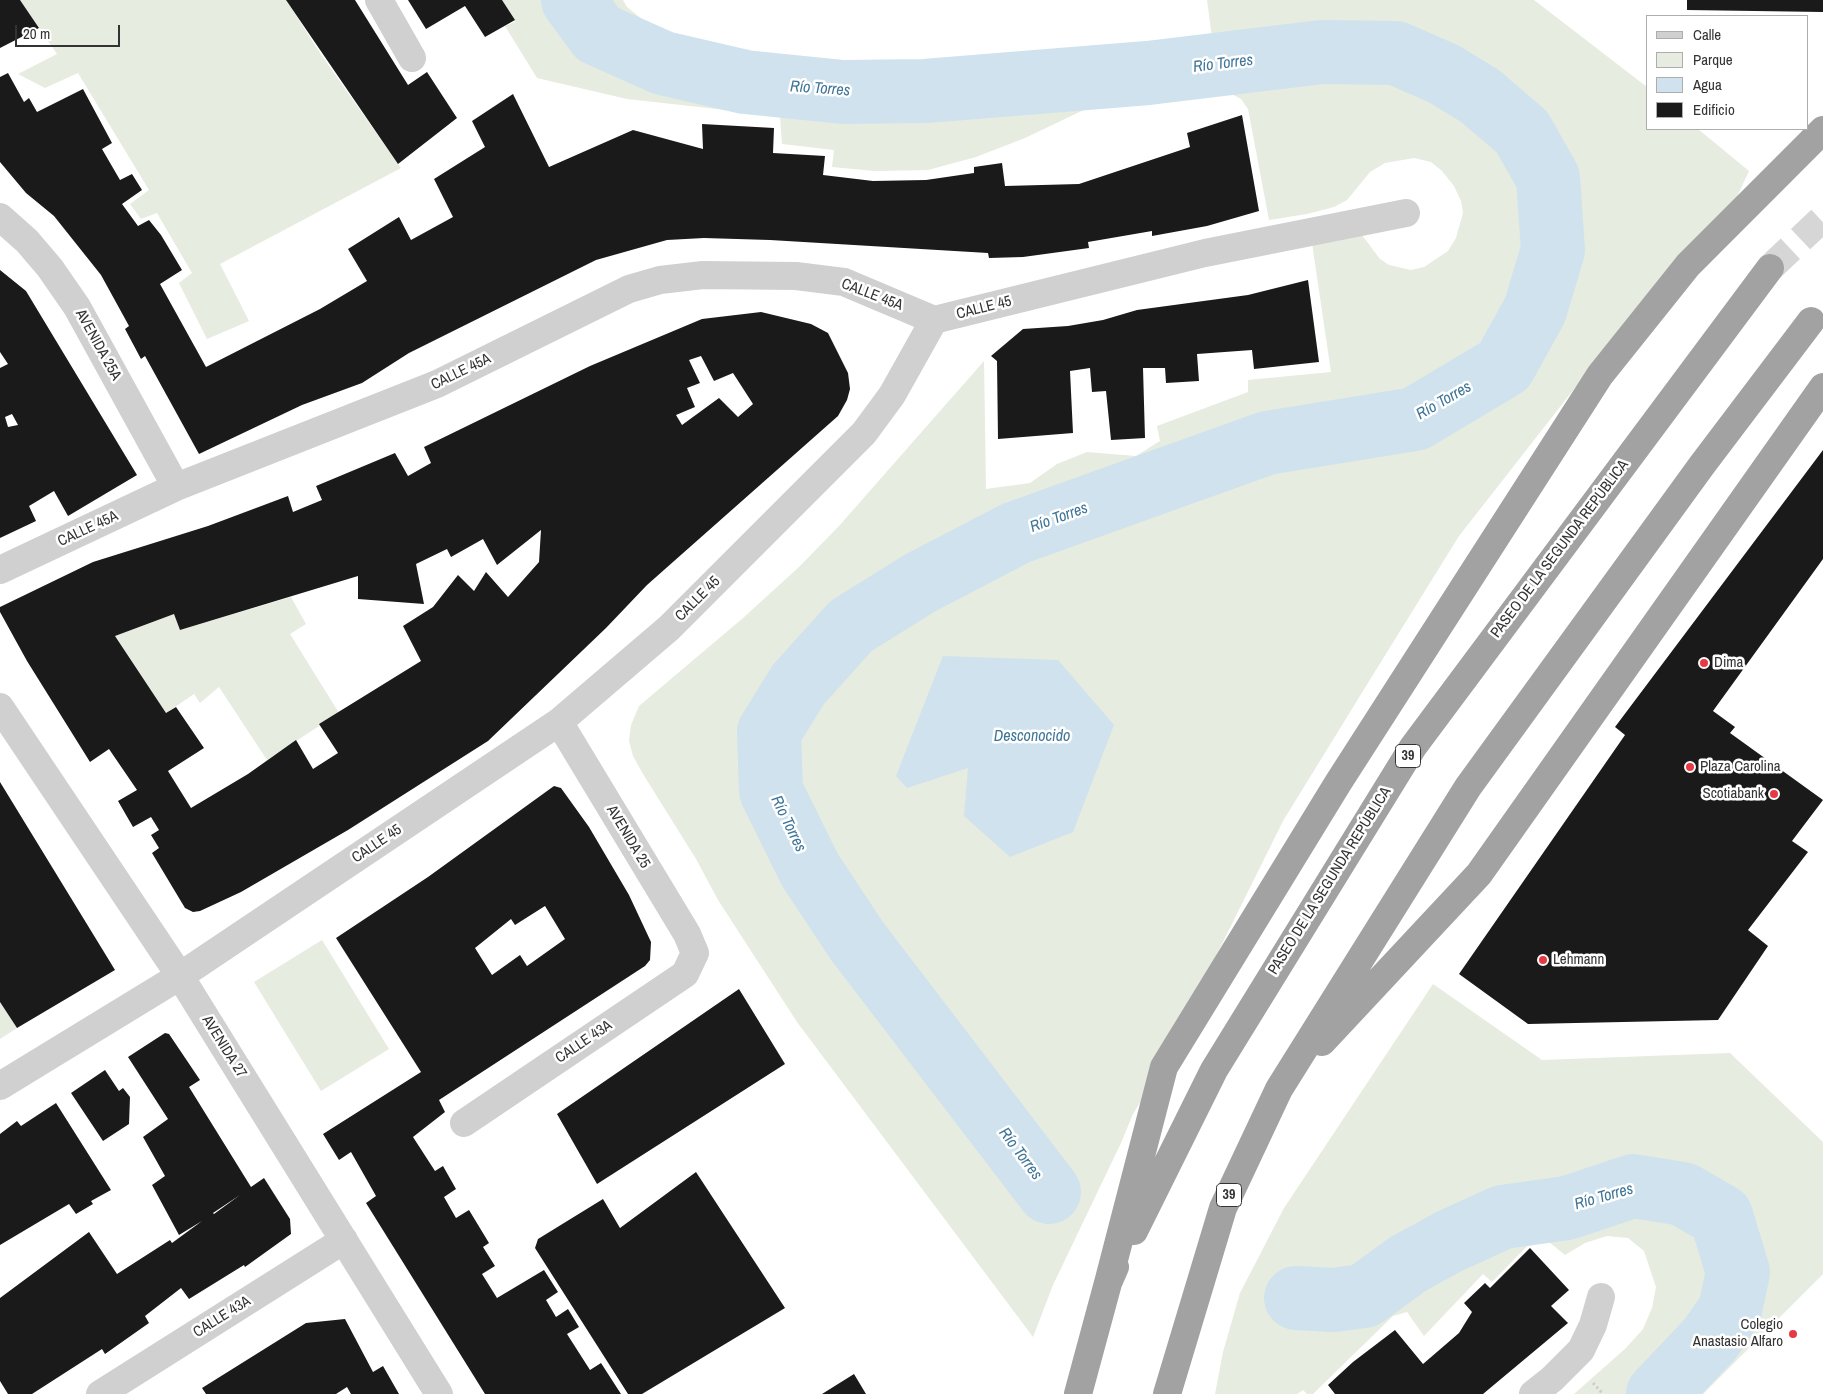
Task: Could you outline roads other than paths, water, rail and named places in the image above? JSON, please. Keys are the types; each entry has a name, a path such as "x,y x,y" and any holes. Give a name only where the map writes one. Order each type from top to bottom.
{"highway":[{"path":"1108,1283 1164,1067 1338,783 1600,375 1688,265 1823,130"},
{"name":"PASEO DE LA SEGUNDA REPÚBLICA","path":"1078,1394 1108,1283 1214,1070 1413,747 1770,268"},
{"name":"39","path":"1167,1394 1223,1208 1279,1089 1468,787 1702,465 1811,321"},
{"path":"1279,1089 1479,874 1823,387"}],"street":[{"path":"379,0 412,58"},
{"name":"CALLE 45","path":"0,1086 180,976 559,722 669,628 864,433 892,395 934,320 1205,253 1406,213"},
{"name":"AVENIDA 25A","path":"0,217 33,248 50,268 77,307 176,488"},
{"name":"CALLE 45A","path":"0,570 176,488 437,384 629,289 660,280 703,275 796,276 844,282 934,320"},
{"name":"AVENIDA 27","path":"0,707 180,976 439,1394"},
{"name":"AVENIDA 25","path":"559,722 687,934 694,953"},
{"name":"CALLE 43A","path":"464,1123 685,974 694,953"},
{"name":"CALLE 43A","path":"100,1394 344,1240"},
{"path":"1533,1394 1581,1350 1593,1325 1601,1297"}],"water":[{"name":"Desconocido","path":"943,656 1058,660 1114,725 1073,832 1010,857 964,816 968,768 907,788 896,776"}],"waterway":[{"name":"Río Torres","path":"573,0 598,34 663,63 745,82 843,92 925,91 1148,73 1322,52 1396,53 1444,74 1480,96 1522,132 1548,178 1553,250 1535,310 1504,366 1415,419 1267,443 1016,533 920,583 851,626 798,685 769,732 771,791 810,870 857,941 1049,1192"},
{"name":"Río Torres","path":"1296,1298 1333,1300 1364,1296 1408,1264 1450,1241 1503,1217 1567,1208 1633,1186 1683,1194 1721,1216 1738,1272 1730,1310 1710,1339 1658,1394"}],"tunnel":[{"path":"1770,268 1823,218"}],"place":[{"name":"Dima","path":"1704,663"},
{"name":"Plaza Carolina","path":"1690,767"},
{"name":"Scotiabank","path":"1774,794"},
{"name":"Lehmann","path":"1543,960"},
{"name":"Colegio Anastasio Alfaro","path":"1793,1334"}]}
